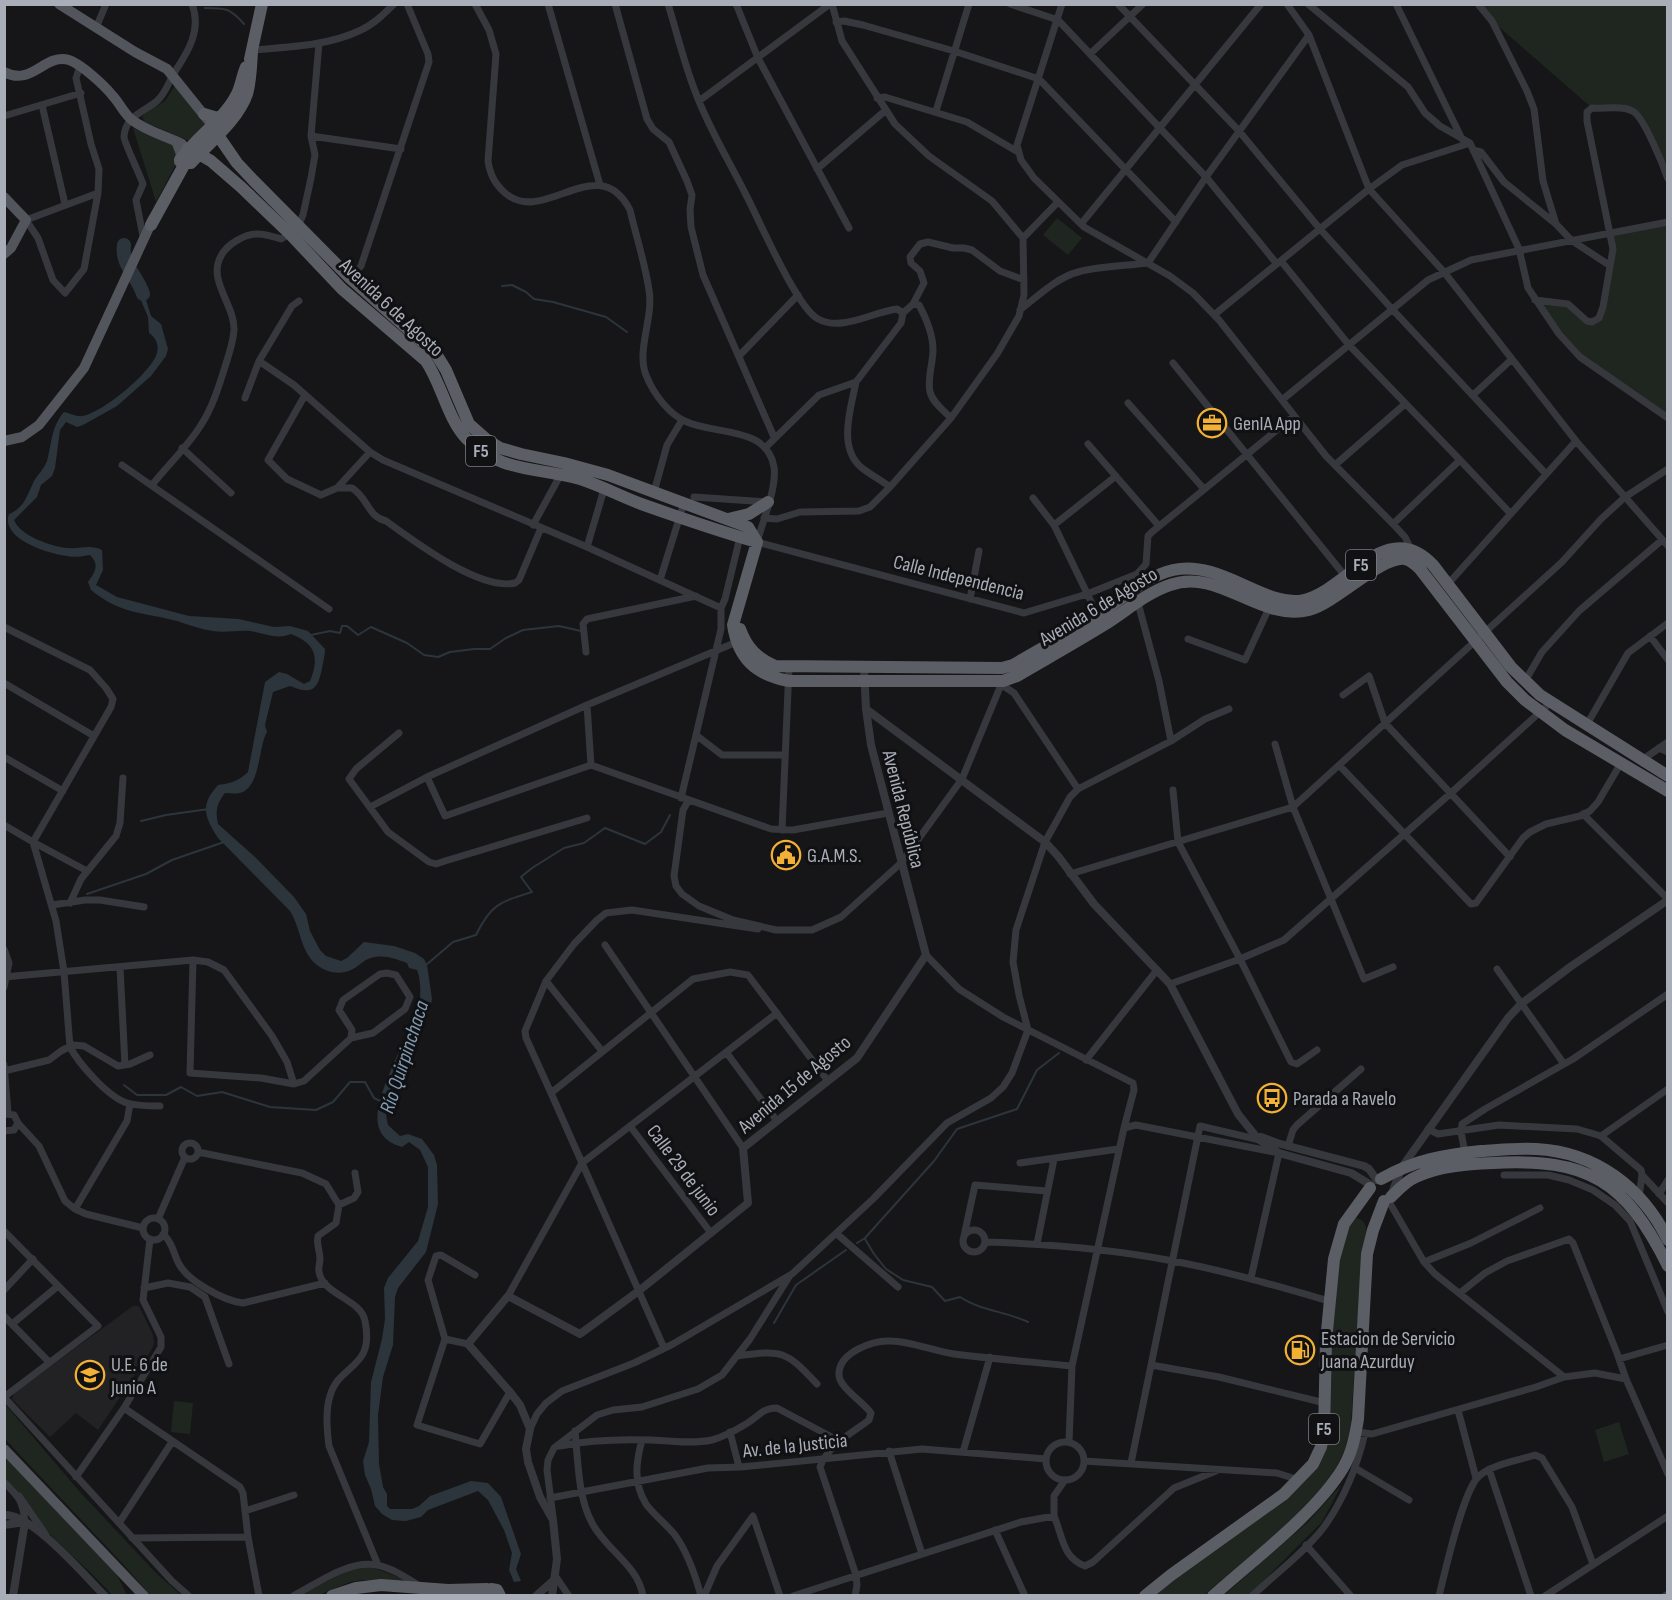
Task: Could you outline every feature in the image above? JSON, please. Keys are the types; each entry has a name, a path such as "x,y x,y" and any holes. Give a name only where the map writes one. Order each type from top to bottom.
{"highway":[{"path":"151,225 190,156 218,126 238,111 247,94 252,51 262,4"},
{"path":"204,114 218,126"},
{"name":"Avenida 6 de Agosto","path":"218,126 226,147 342,289 426,353"},
{"name":"Avenida 6 de Agosto","path":"190,156 211,161 294,230 350,278 426,353 457,427 480,450 505,464 516,467 563,469 609,475 654,492 689,500 748,527 757,542 736,615 741,653 752,665 774,678 789,681 864,675"},
{"path":"342,289 350,278"},
{"name":"Avenida 6 de Agosto","path":"563,469 604,488 680,517 757,542"},
{"path":"728,519 749,514 768,502"},
{"name":"F5","path":"1297,607 1383,551 1393,548 1411,549 1479,636 1525,681 1550,703 1668,776"},
{"name":"Avenida 6 de Agosto","path":"1101,620 1138,603 1170,584 1208,577 1281,599 1297,607 1312,609 1386,564 1401,559 1411,549"},
{"name":"F5","path":"1401,559 1426,566 1448,584 1507,682 1541,713 1668,790"},
{"name":"Avenida 6 de Agosto","path":"741,641 764,662 789,668 864,675 1002,678 1017,676 1101,620 1154,577 1173,570 1192,567 1269,608 1286,612 1297,607"},
{"name":"F5","path":"1145,1596 1284,1494 1313,1464 1321,1448 1329,1301 1334,1259 1344,1224 1375,1183 1402,1167 1424,1160 1465,1153 1536,1149 1569,1154 1592,1162 1609,1172 1639,1197 1651,1211 1668,1240"},
{"path":"1389,1198 1417,1176 1442,1169 1480,1163 1532,1161 1569,1167 1596,1178 1626,1201 1645,1223 1668,1266"},
{"name":"F5","path":"1213,1596 1303,1515 1329,1487 1343,1467 1360,1432 1358,1419 1367,1254 1373,1230 1389,1198"},
{"path":"332,1596 356,1588 381,1585 512,1595"}],"main road":[{"path":"59,4 135,52 167,69 204,114"},
{"path":"4,72 18,76 27,75 58,60 69,60 80,66 112,94 131,120 176,141 190,156"},
{"path":"4,197 26,220 11,248 4,254"},
{"path":"4,441 22,438 30,433 84,368 151,225"},
{"path":"4,1449 144,1596"},
{"path":"117,1566 132,1596"}],"street":[{"path":"96,28 106,4"},
{"path":"144,240 136,200 143,184 138,167 124,140 126,129 138,112 157,101 185,58 197,26 192,4"},
{"path":"252,51 319,43 362,30 380,18 394,4"},
{"path":"350,278 361,266 429,62 428,54 407,4"},
{"path":"475,4 489,30 496,54 488,161 491,176 496,185 510,198 519,201 534,202 584,186 600,185 620,196 630,210 650,290 650,310 642,358 645,374 655,392 674,415 687,423 755,439 766,447 774,466 773,483 757,542"},
{"path":"548,4 600,185"},
{"path":"615,4 647,119 653,129 669,142 692,195 691,227 703,275 774,437"},
{"path":"668,4 699,101 714,137 798,295 815,318 829,323 865,318 888,310 897,309 903,314"},
{"path":"736,4 758,58 849,228"},
{"path":"699,101 831,4 842,41 896,124 929,156 992,201 1023,238 1024,296 1019,316 997,354 951,418 890,487 870,507 860,511 800,512 777,519 764,518"},
{"path":"936,111 969,4"},
{"path":"1010,4 1058,20 1206,177 1349,345 1510,513"},
{"path":"1062,4 1017,145 1021,160 1034,178 1081,224 1170,276 1193,293 1214,315 1335,465 1405,537 1411,549"},
{"path":"1118,4 1239,131 1320,228 1392,309 1546,474"},
{"path":"1090,54 1143,4"},
{"path":"1081,224 1261,4"},
{"path":"1287,4 1309,35 1369,189 1444,273 1576,441 1668,546"},
{"path":"1308,4 1408,87 1425,113 1440,126 1481,152 1504,182 1556,224 1571,240 1610,265"},
{"path":"1396,4 1462,139"},
{"path":"1478,4 1492,21 1534,109 1543,181 1556,224"},
{"path":"836,22 844,21 863,25 954,51 1039,79 1176,222"},
{"path":"1020,310 1054,284 1079,272 1148,263 1206,177 1309,35"},
{"path":"152,485 201,426 211,407 232,346 234,328 232,314 218,281 217,268 221,256 244,236 259,233 281,239 294,230 303,215 315,155 311,136 319,43"},
{"path":"80,66 76,78 99,169 98,193 84,269 65,293 53,280 38,238 26,220 98,193"},
{"path":"4,116 81,93"},
{"path":"877,98 885,97 967,122 1018,152"},
{"path":"42,105 65,204"},
{"path":"1535,300 1568,304 1587,321 1593,322 1599,318 1603,307 1612,249 1587,112 1592,108 1626,109 1634,112 1655,149 1668,179"},
{"path":"817,169 886,110"},
{"path":"311,136 401,149"},
{"path":"1214,315 1320,228 1402,165 1472,147"},
{"path":"1472,147 1519,249 1528,288 1559,334 1580,357 1668,418"},
{"path":"1023,238 1058,202"},
{"path":"1281,400 1428,280 1471,260 1668,222"},
{"path":"890,487 860,467 853,456 848,444 848,420 856,382 902,323 903,314 913,303 924,283 920,271 911,263 910,257 920,244 928,242 972,250 1000,271 1024,280"},
{"path":"738,356 798,295"},
{"path":"245,398 259,361 292,306 298,301"},
{"path":"913,303 919,305 923,312 932,340 930,393 935,403 951,418"},
{"path":"1473,395 1512,359"},
{"path":"259,361 294,385 370,452 383,460 587,547 721,608"},
{"path":"1173,363 1248,453 1345,576"},
{"path":"766,447 819,395 856,382"},
{"path":"305,395 268,460 286,479 321,495 337,488 352,488 364,497 373,516 386,522 452,566 498,585 515,583 519,579 541,528"},
{"path":"1128,403 1204,489"},
{"path":"1335,465 1405,404"},
{"name":"Calle Independencia","path":"757,542 1024,613 1087,594 1127,579 1142,570 1146,564 1148,536 1294,416"},
{"path":"654,492 667,445 682,420"},
{"path":"1448,584 1576,441"},
{"path":"1089,444 1159,526"},
{"path":"182,448 231,493"},
{"path":"337,488 370,452"},
{"path":"1393,524 1460,460"},
{"path":"122,465 329,609"},
{"path":"533,525 563,469"},
{"path":"1070,873 1293,807 1562,562 1601,519 1625,497 1668,469"},
{"path":"587,547 609,475"},
{"path":"1054,525 1116,476"},
{"path":"1034,498 1054,525 1101,620"},
{"path":"660,580 680,517 689,500 768,502"},
{"path":"740,537 721,608 721,629 696,735 684,799 674,876 676,886 682,894 699,906 733,920 776,930"},
{"path":"1525,681 1542,652 1579,611 1662,540"},
{"path":"970,599 979,551"},
{"path":"586,652 583,624 587,620 696,596"},
{"path":"1138,603 1159,681 1171,741"},
{"path":"1188,639 1245,660 1269,608"},
{"path":"1586,726 1629,653 1668,623"},
{"path":"4,627 90,670 113,699 111,708 33,842 56,921 64,972 70,1047 75,1057 96,1080 122,1101 130,1104 160,1106"},
{"path":"1650,636 1668,660"},
{"path":"370,807 427,777 587,705 741,641"},
{"path":"782,830 789,668"},
{"name":"Avenida República","path":"864,675 871,745 926,955"},
{"path":"1343,695 1369,676 1384,723 1510,857"},
{"path":"664,1348 526,1038 525,1031 546,981 574,944 606,913 632,910 709,921 744,929 776,930 812,930 841,918 901,862 962,779 1002,678 1078,789"},
{"path":"5,684 94,736"},
{"path":"1170,984 1240,959 1284,940 1550,703"},
{"path":"587,705 591,765"},
{"path":"866,708 1045,842 1094,904 1170,984 1233,1105 1259,1140 1278,1153"},
{"path":"553,1520 540,1497 526,1449 530,1429 537,1414 546,1403 562,1391 634,1363 664,1348 792,1274 837,1234 947,1123 991,1098 1003,1087 1012,1073 1028,1030 1013,962 1016,930 1045,842 1070,796 1078,789 1171,741 1204,719 1229,709"},
{"path":"399,733 349,778 388,832 420,856 436,864 587,818"},
{"path":"696,735 722,755 785,755"},
{"path":"1642,760 1668,742"},
{"path":"1275,744 1293,807 1364,979 1393,967"},
{"path":"1659,748 1668,752"},
{"path":"4,757 63,791"},
{"path":"1339,765 1471,904 1476,903 1515,848 1530,832 1546,824 1590,811 1598,802 1621,763"},
{"path":"427,777 445,816 591,765 771,829 793,830 888,813"},
{"path":"70,903 87,872 116,836 120,823 123,778"},
{"path":"1173,790 1178,842 1291,1062 1297,1064 1317,1050"},
{"path":"1564,1377 1435,1274 1424,1262 1389,1198 1402,1167 1499,1028 1521,1004 1668,899 1584,814"},
{"path":"4,825 87,872"},
{"path":"52,905 100,900 144,907"},
{"path":"508,1296 580,1334 640,1290 748,1203 743,1148 605,945"},
{"path":"4,950 9,963 4,987"},
{"path":"926,955 959,989 1003,1017 1132,1083 1134,1090 1118,1149 1072,1366 1069,1442"},
{"name":"Avenida 15 de Agosto","path":"743,1148 857,1059 926,955"},
{"path":"6,977 193,960 208,962 224,970 272,1036 287,1062 294,1084"},
{"path":"193,960 190,1073 261,1078 294,1084 304,1081 351,1038 373,1033 405,1009 410,997 396,975 380,974 343,1000 339,1010 352,1030 351,1038"},
{"path":"120,967 125,1065"},
{"path":"1497,969 1564,1064"},
{"path":"1086,1060 1157,970"},
{"path":"550,1092 693,979 730,972 748,975 828,1081"},
{"path":"546,981 602,1051"},
{"path":"1465,1153 1461,1132 1462,1124 1564,1064 1668,994"},
{"path":"468,1344 508,1296 582,1163 777,1013"},
{"path":"5,1071 49,1060 70,1047 84,1046 118,1066 150,1054"},
{"path":"726,1052 777,1121"},
{"path":"4,1065 6,1114 14,1115 18,1123 39,1146 65,1201 86,1214 143,1228"},
{"path":"1288,1146 1297,1125 1361,1069"},
{"path":"1601,1136 1668,1089"},
{"path":"75,1209 127,1121 130,1104"},
{"path":"4,1131 14,1130 18,1123"},
{"path":"1124,1128 1136,1125 1278,1153 1351,1173 1375,1183"},
{"path":"1428,1129 1438,1134 1499,1125 1576,1129 1601,1136 1637,1166 1642,1175 1668,1203"},
{"name":"Calle 29 de junio","path":"630,1126 711,1233"},
{"path":"1131,1463 1200,1126 1364,1166 1369,1169 1375,1183"},
{"path":"1252,1132 1277,1143"},
{"path":"158,1218 185,1157 182,1150 186,1144 194,1144 198,1152"},
{"path":"1020,1163 1118,1149"},
{"path":"185,1157 193,1158 198,1152"},
{"path":"198,1152 302,1173 326,1184 339,1205 336,1223 318,1236 316,1243 320,1257 319,1275 324,1283 358,1310 365,1319 367,1348 362,1358 338,1382 330,1395 327,1430 329,1446 378,1565"},
{"path":"1251,1278 1278,1153"},
{"path":"1038,1244 1054,1158"},
{"path":"339,1205 354,1198 358,1192 355,1173"},
{"path":"1504,1175 1548,1175 1569,1180 1593,1190 1615,1205 1630,1221 1668,1312"},
{"path":"1639,1197 1642,1175"},
{"path":"1659,1194 1668,1180"},
{"path":"964,1236 970,1231 977,1230 983,1235 985,1242 979,1251 969,1251 964,1246 964,1236 975,1185 1047,1191"},
{"path":"1424,1262 1471,1243 1540,1209"},
{"path":"158,1218 165,1227 163,1234 158,1239 150,1239 144,1235 143,1228 148,1219 158,1218"},
{"path":"4,1231 98,1326 4,1397 76,1478 172,1581 189,1596"},
{"path":"163,1234 170,1241 178,1262 190,1278 230,1302 243,1303 324,1283"},
{"path":"837,1234 898,1287"},
{"path":"76,1478 124,1408 161,1347 161,1337 143,1300 150,1239"},
{"path":"1460,1293 1485,1273 1507,1261 1569,1239 1573,1243 1626,1379 1668,1474"},
{"path":"985,1242 1038,1244 1172,1261 1251,1278 1329,1301"},
{"path":"475,1275 441,1255 436,1256 428,1280 445,1339 417,1425 480,1444 510,1392"},
{"path":"4,1290 33,1259"},
{"path":"552,1596 557,1559 547,1470 548,1460 557,1446 597,1415 613,1410 642,1407 698,1389 722,1375 792,1274"},
{"path":"144,1288 168,1283 190,1287 205,1297 229,1364"},
{"path":"12,1324 58,1286"},
{"path":"4,1316 49,1362"},
{"path":"445,1339 468,1344 520,1405 530,1429"},
{"path":"855,1596 856,1575 820,1467 823,1458 869,1420 871,1413 863,1402 842,1385 839,1376 842,1363 868,1345 889,1340 944,1352 1072,1366"},
{"path":"1619,1359 1668,1345"},
{"path":"737,1356 770,1351 784,1355 795,1361 818,1384"},
{"path":"963,1452 990,1358"},
{"path":"1151,1365 1219,1377 1325,1403"},
{"path":"1252,1596 1323,1528 1341,1499 1355,1468 1360,1432 1372,1434 1564,1377 1595,1373 1626,1379"},
{"path":"124,1408 240,1486 259,1596"},
{"path":"557,1446 642,1440 712,1440 747,1424 769,1408 777,1408 841,1442"},
{"path":"1458,1410 1476,1478"},
{"path":"575,1431 583,1491 592,1522 604,1541 633,1571 643,1596"},
{"path":"730,1432 739,1467"},
{"path":"642,1440 636,1468 637,1481 646,1504 676,1537 688,1556 702,1596"},
{"path":"119,1523 172,1442"},
{"path":"1062,1442 1069,1442 1080,1449 1084,1461 1080,1472 1065,1480 1049,1471 1046,1459 1051,1448 1062,1442"},
{"name":"Av. de la Justicia","path":"550,1498 708,1468 922,1449 1046,1459"},
{"path":"889,1452 922,1554"},
{"path":"1438,1596 1462,1511 1476,1478 1489,1469 1535,1455 1542,1458 1572,1507 1593,1564"},
{"path":"1084,1461 1276,1473 1299,1480"},
{"path":"1355,1468 1409,1500"},
{"path":"1489,1469 1531,1596"},
{"path":"1065,1480 1053,1496 1054,1516 1067,1555 1075,1563 1085,1566 1094,1562 1174,1488 1216,1471"},
{"path":"4,1482 19,1496 47,1537 105,1596"},
{"path":"245,1511 294,1495"},
{"path":"12,1596 25,1522 24,1508 19,1496"},
{"path":"4,1515 17,1517 47,1537"},
{"path":"702,1596 717,1566 753,1516 780,1596"},
{"path":"793,1596 1021,1522 1054,1516"},
{"path":"1545,1596 1668,1516"},
{"path":"4,1525 25,1522"},
{"path":"995,1530 1025,1596"},
{"path":"132,1538 248,1537"},
{"path":"1306,1545 1351,1596"},
{"path":"293,1596 360,1564 378,1565 426,1589"},
{"path":"536,1596 552,1584 556,1577"},
{"path":"556,1577 569,1596"}],"shaded area":[{"path":"1478,5 1667,5 1667,179 1637,116 1626,109 1592,108 1492,21"},
{"path":"176,84 206,124 189,141 145,122 142,117 165,101"},
{"path":"133,128 175,146 177,162 156,202"},
{"path":"1057,218 1082,238 1068,255 1043,235"},
{"path":"1667,222 1667,418 1580,357 1535,300 1568,304 1587,321 1598,318 1612,249 1609,233"},
{"path":"1357,1218 1365,1224 1367,1234 1360,1289 1351,1422 1341,1458 1316,1495 1298,1513 1204,1595 1151,1596 1315,1467 1338,1263 1346,1233 1352,1219"},
{"path":"133,1306 139,1306 153,1335 152,1349 98,1430 76,1413 50,1437 12,1399 14,1393"},
{"path":"174,1401 193,1403 190,1434 171,1432"},
{"path":"4,1403 80,1492 156,1573 181,1595 150,1595 5,1439"},
{"path":"1619,1422 1629,1454 1604,1462 1595,1430"},
{"path":"4,1456 116,1573 127,1595 112,1595 46,1529 5,1478"},
{"path":"1342,1484 1322,1522 1249,1595 1223,1596 1308,1522"},
{"path":"371,1567 411,1582 363,1580 350,1582 319,1595 298,1596 350,1570"}],"water":[{"path":"138,274 151,316 161,324 168,349 166,356 151,376 117,406 77,427 66,422 60,430 52,476 41,485 37,497 14,520 23,531 46,543 68,548 90,547 102,550 103,570 96,585 117,597 189,616 239,619 274,627 290,626 308,631 325,649 320,675 313,689 304,690 290,686 273,692 265,725 267,732 252,783 240,793 225,793 217,807 218,824 255,857 294,897 306,914 310,931 320,950 326,956 341,961 364,942 394,946 415,953 424,959 427,965 432,999 430,1008 417,1041 402,1064 386,1115 388,1125 400,1136 408,1134 422,1139 434,1155 437,1165 438,1204 426,1252 398,1288 395,1297 393,1345 383,1377 378,1415 379,1464 383,1487 387,1494 387,1506 390,1509 412,1509 430,1496 471,1481 488,1483 501,1497 521,1554 516,1569 521,1581 514,1582 509,1570 512,1553 504,1530 488,1500 478,1491 428,1510 421,1517 406,1521 392,1520 375,1506 365,1475 363,1461 369,1442 371,1382 385,1319 384,1288 388,1278 418,1241 428,1207 428,1167 420,1150 409,1142 402,1147 391,1142 383,1136 378,1120 380,1101 386,1082 417,1018 420,990 417,970 409,968 407,963 380,957 368,959 354,969 340,973 318,966 307,953 290,911 218,838 207,817 208,799 218,785 241,778 248,772 265,682 279,672 304,684 310,681 315,665 313,652 306,642 291,634 276,636 250,631 213,631 142,614 112,604 91,590 88,582 96,565 90,555 70,557 38,548 19,538 8,523 9,514 22,505 46,464 54,429 64,412 82,416 101,408 125,391 153,361 158,350 157,344 149,333 148,317 133,281"}],"waterway":[{"path":"205,8 227,10 244,24"},
{"name":"Río Quirpinchaca","path":"124,245 127,264 143,294"},
{"path":"502,286 512,285 534,299 606,317 627,332"},
{"path":"311,635 330,631 340,633 342,626 347,626 358,635 371,627 407,643 424,655 438,657 450,652 490,649 523,630 559,626 581,631"},
{"path":"141,821 209,809"},
{"path":"426,965 453,942 476,935 492,910 504,902 532,892 521,877 564,848 584,843 605,828 645,844 661,832 670,815"},
{"path":"87,894 146,874 172,860 224,842"},
{"path":"857,1243 865,1238 934,1161 957,1129 1017,1109 1037,1070 1059,1053"},
{"path":"124,1085 137,1095 166,1095 181,1087 197,1096 222,1092 270,1107 316,1110 333,1102 350,1082 365,1082 374,1098 380,1101"},
{"path":"865,1239 886,1269 903,1280 932,1287 945,1301 960,1297 976,1305 1028,1322"},
{"path":"774,1323 796,1285 846,1250"}],"place":[{"name":"GenIA App","path":"1212,423"},
{"name":"G.A.M.S.","path":"786,855"},
{"name":"Parada a Ravelo","path":"1272,1098"},
{"name":"Estacion de Servicio Juana Azurduy","path":"1300,1350"},
{"name":"U.E. 6 de Junio A","path":"90,1375"}]}
